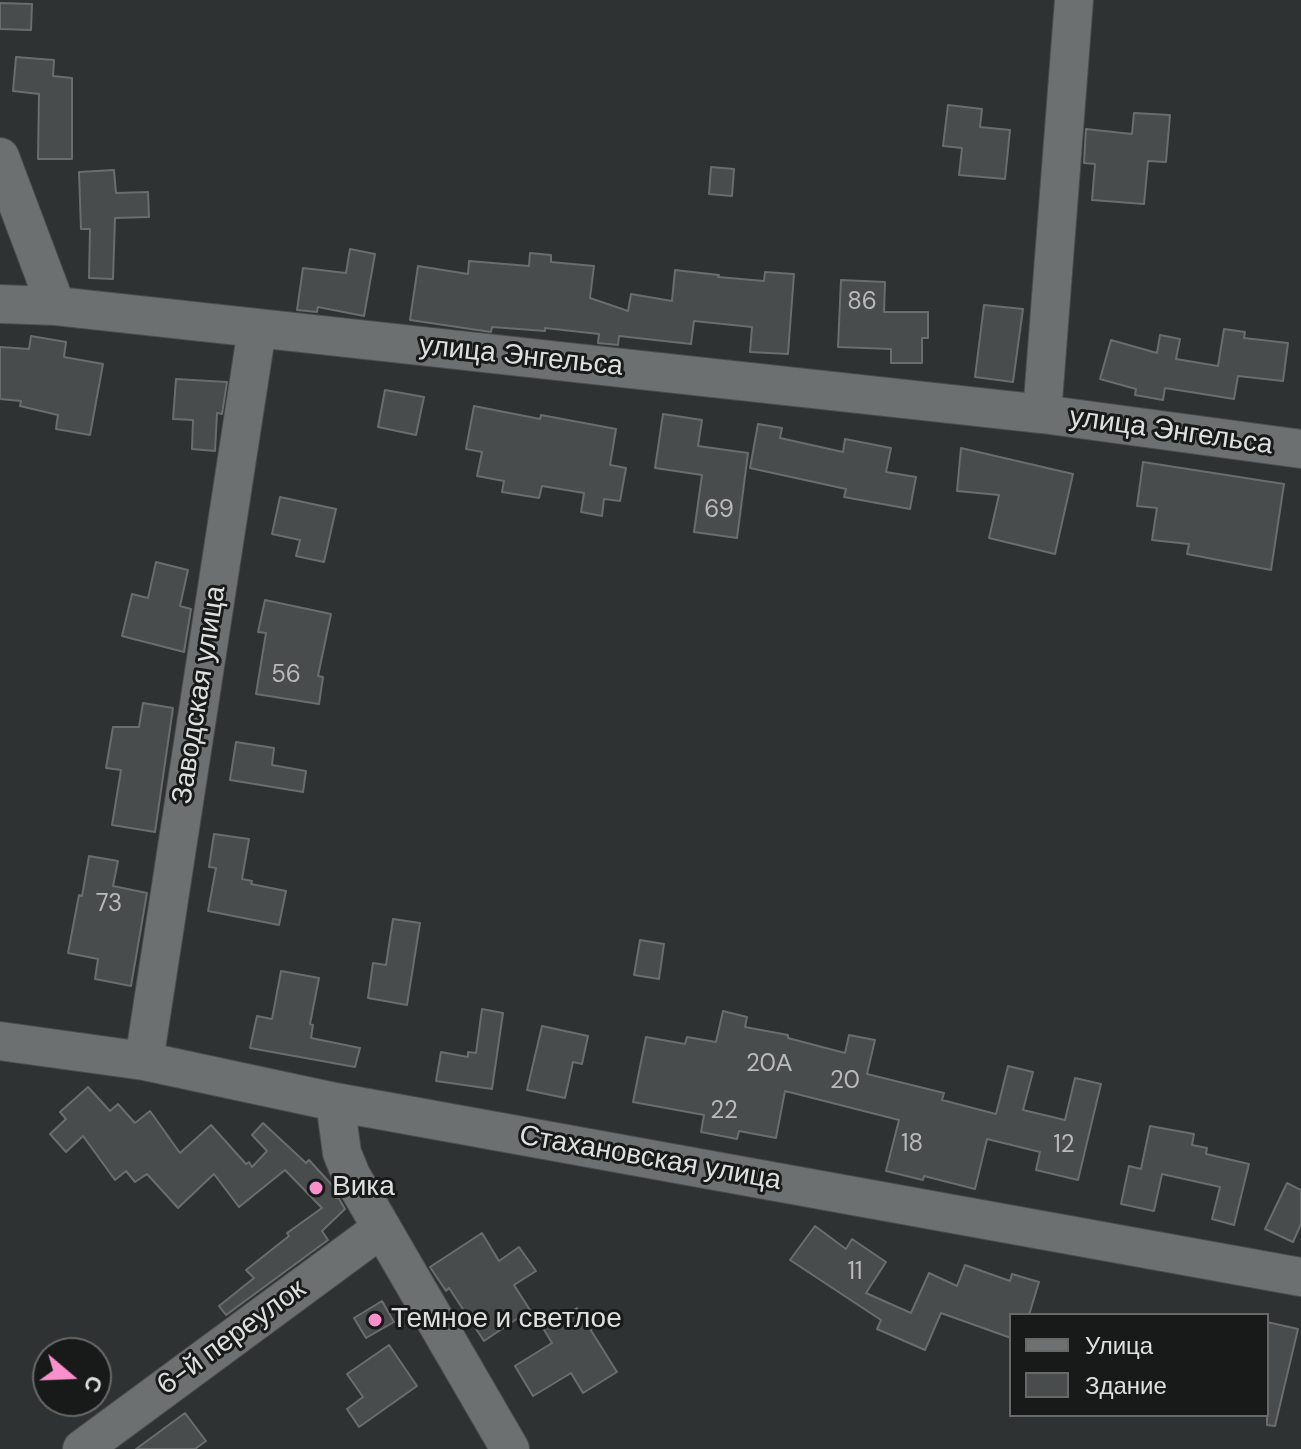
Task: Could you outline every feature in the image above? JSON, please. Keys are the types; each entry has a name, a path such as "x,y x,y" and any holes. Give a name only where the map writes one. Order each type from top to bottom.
{"street":[{"name":"улица Энгельса","path":"1042,414 1074,0"},
{"path":"0,157 56,306"},
{"name":"улица Энгельса","path":"0,304 56,306 1042,414 1301,449"},
{"name":"Заводская улица","path":"144,1061 257,329"},
{"name":"Стахановская улица","path":"0,1041 144,1061 335,1102 1301,1277"},
{"path":"335,1102 342,1153 351,1175 510,1449"},
{"name":"6-й переулок","path":"82,1449 382,1228"}],"building":[{"path":"0,3 32,4 31,30 0,29"},
{"path":"16,57 54,60 53,76 72,78 72,159 38,159 39,94 13,91"},
{"path":"948,105 982,109 980,127 1010,130 1005,179 959,175 962,148 943,146"},
{"path":"1134,113 1170,115 1166,162 1148,161 1144,204 1092,200 1095,164 1084,163 1086,129 1132,134"},
{"path":"711,167 734,169 732,196 709,194"},
{"path":"114,170 116,193 148,192 149,217 115,218 113,279 89,278 90,229 81,229 79,172"},
{"path":"350,249 375,254 364,316 318,307 317,312 297,310 303,268 346,273"},
{"path":"530,253 551,255 551,262 594,266 590,298 628,311 631,294 672,301 675,270 764,281 765,272 794,274 788,354 750,352 752,327 694,321 691,344 619,336 618,345 598,343 599,334 545,328 545,331 492,327 491,332 410,320 418,266 468,274 469,261 529,266"},
{"path":"841,280 885,282 884,312 928,312 928,338 922,338 922,363 891,363 891,349 838,347"},
{"path":"984,305 1023,309 1013,382 975,377"},
{"path":"1224,329 1245,332 1244,338 1288,343 1283,381 1238,376 1234,399 1165,388 1163,400 1135,395 1136,389 1100,379 1111,340 1157,353 1160,335 1180,339 1176,359 1218,366"},
{"path":"31,336 66,342 64,357 103,364 90,435 56,429 58,415 20,406 21,401 0,399 0,347 29,349"},
{"path":"176,379 227,382 222,414 217,413 215,451 192,449 193,420 173,419"},
{"path":"385,390 424,397 416,435 378,427"},
{"path":"474,406 616,429 610,465 626,468 620,501 604,499 602,516 581,512 584,493 542,486 539,498 502,492 504,481 477,476 482,452 466,449"},
{"path":"663,414 702,420 698,446 748,453 737,538 694,532 702,475 655,468"},
{"path":"758,424 782,428 780,438 843,452 845,439 891,448 886,472 916,477 910,509 844,497 846,489 750,468"},
{"path":"961,448 1073,474 1055,554 989,538 999,495 957,491"},
{"path":"1143,462 1284,484 1271,570 1187,554 1189,544 1152,540 1157,508 1137,506"},
{"path":"280,497 336,509 324,562 296,556 300,540 272,534"},
{"path":"156,562 188,570 180,606 191,609 184,652 122,636 132,594 148,598"},
{"path":"265,600 331,614 318,676 323,677 319,704 256,694 266,633 258,632"},
{"path":"143,703 173,708 155,832 112,825 121,770 106,768 113,727 139,727"},
{"path":"236,742 274,748 272,765 306,771 303,792 230,780"},
{"path":"214,834 249,839 242,879 252,881 251,884 286,891 279,925 208,911 216,868 209,867"},
{"path":"89,856 118,861 113,886 147,893 131,986 95,979 98,959 68,953"},
{"path":"393,919 420,923 407,1005 368,998 373,963 386,965"},
{"path":"640,940 664,944 659,979 634,975"},
{"path":"281,971 319,978 310,1024 313,1025 311,1038 360,1048 355,1067 250,1048 257,1016 272,1019"},
{"path":"482,1009 503,1013 492,1089 436,1081 441,1052 468,1057 468,1052 476,1053"},
{"path":"723,1011 747,1017 745,1027 788,1035 788,1038 845,1053 849,1035 875,1040 867,1074 944,1093 942,1100 996,1114 1008,1066 1033,1072 1023,1110 1065,1120 1075,1078 1101,1084 1078,1180 1036,1170 1040,1152 987,1139 975,1189 924,1176 923,1180 886,1171 899,1120 785,1091 776,1138 739,1131 737,1139 701,1132 704,1115 633,1102 646,1037 685,1044 687,1037 716,1042"},
{"path":"542,1026 588,1036 582,1064 573,1062 565,1098 527,1090"},
{"path":"88,1087 110,1111 118,1104 135,1123 150,1111 180,1153 211,1125 252,1167 267,1151 252,1135 263,1123 306,1163 309,1160 338,1196 336,1198 345,1209 322,1231 328,1240 226,1315 219,1306 254,1278 246,1270 289,1236 287,1233 322,1208 285,1170 239,1207 214,1174 178,1208 147,1174 135,1182 126,1171 115,1180 83,1136 66,1152 50,1134 66,1119 60,1112"},
{"path":"1150,1126 1194,1134 1192,1145 1207,1148 1206,1154 1249,1164 1234,1225 1212,1219 1220,1187 1162,1174 1154,1211 1121,1204 1129,1166 1141,1169"},
{"path":"1287,1183 1301,1190 1301,1224 1293,1242 1265,1229"},
{"path":"815,1226 846,1249 852,1239 886,1262 866,1293 911,1313 929,1273 957,1286 965,1265 1010,1281 1012,1274 1039,1282 1030,1313 1009,1313 1009,1337 941,1313 925,1350 877,1329 881,1320 790,1260"},
{"path":"482,1233 499,1261 519,1247 536,1271 514,1285 530,1310 484,1341 449,1288 446,1291 430,1267"},
{"path":"382,1301 394,1322 366,1338 354,1318"},
{"path":"577,1308 617,1372 583,1393 571,1373 533,1396 515,1366 552,1343 543,1328"},
{"path":"1269,1322 1298,1329 1275,1426 1267,1425"},
{"path":"389,1345 417,1386 359,1427 347,1409 363,1397 347,1374"},
{"path":"185,1413 206,1441 195,1449 136,1449"}],"place":[{"name":"Вика","path":"316,1188"},
{"name":"Темное и светлое","path":"375,1320"}]}
